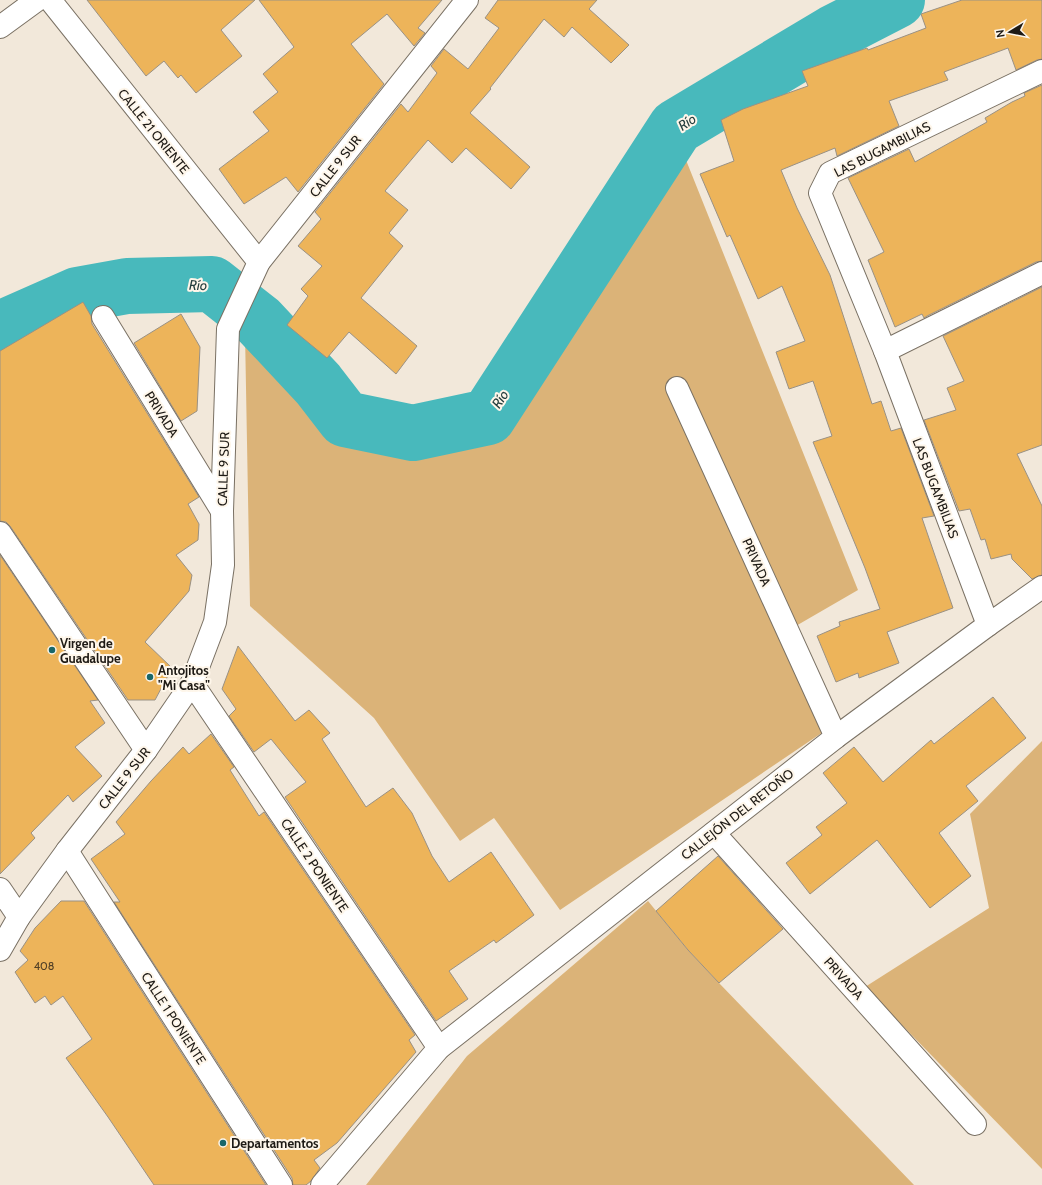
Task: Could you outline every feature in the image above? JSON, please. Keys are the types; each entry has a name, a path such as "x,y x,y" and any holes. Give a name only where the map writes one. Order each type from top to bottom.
{"street":[{"path":"0,27 38,0"},
{"name":"CALLE 21 ORIENTE","path":"50,0 259,262"},
{"name":"CALLE 9 SUR","path":"0,950 19,917 67,851 146,750 192,682 215,622 223,565 222,511 228,329 259,262 467,0"},
{"name":"LAS BUGAMBILIAS","path":"988,625 885,351 820,193 830,173 1042,71"},
{"path":"885,351 1042,273"},
{"name":"PRIVADA","path":"103,317 222,511"},
{"name":"PRIVADA","path":"677,388 836,737"},
{"path":"0,533 146,750"},
{"name":"CALLEJÓN DEL RETOÑO","path":"322,1185 438,1048 836,737 988,625 1042,588"},
{"name":"CALLE 2 PONIENTE","path":"192,682 438,1048"},
{"name":"PRIVADA","path":"714,833 975,1124"},
{"name":"CALLE 1 PONIENTE","path":"67,851 281,1185"},
{"path":"0,889 19,917"}],"shaded area":[{"path":"686,160 858,590 782,634 826,730 560,910 494,818 460,841 374,718 250,606 245,333 345,419 413,433 488,417"},
{"path":"1042,741 1042,1169 865,987 989,908 970,814"},
{"path":"648,901 688,950 914,1185 366,1185 467,1056"}],"building":[{"path":"87,0 255,0 221,30 242,56 196,93 181,75 178,78 164,61 146,76"},
{"path":"259,0 442,0 418,28 425,33 414,46 387,14 351,44 384,84 298,192 286,177 244,204 219,169 269,131 253,112 278,92 263,74 294,47"},
{"path":"498,0 597,0 589,9 629,45 611,63 572,27 564,37 544,19 490,88 491,89 470,113 530,167 511,189 466,148 452,163 428,140 385,191 408,210 389,233 403,246 361,298 417,346 396,374 349,332 327,358 287,325 308,296 301,289 322,266 298,246 321,219 315,212 401,104 408,112 437,73 431,66 444,49 468,69 499,28 485,18"},
{"path":"962,0 1042,0 1042,59 1016,70 1008,48 944,72 948,80 889,101 899,126 837,156 835,148 781,170 797,208 830,275 872,404 881,401 891,431 901,428 934,516 922,518 953,608 887,632 899,663 859,678 858,673 836,682 817,636 840,626 839,622 880,609 865,568 813,442 832,436 813,381 789,389 776,352 805,341 782,286 758,299 730,235 727,237 700,174 734,161 721,120 743,109 808,86 802,71 867,48 868,50 926,28 921,14"},
{"path":"1042,85 1042,261 1036,262 924,318 922,314 895,327 868,260 884,252 848,178 909,149 915,162 987,122 985,118 1025,96 1024,93"},
{"path":"1042,287 1042,445 1017,454 1042,506 1042,575 1032,579 1012,559 1011,554 991,559 985,539 981,540 970,509 959,511 924,420 956,410 947,388 964,381 943,336"},
{"path":"83,302 91,316 92,324 199,497 188,504 199,524 198,540 176,555 192,575 189,591 145,642 172,668 155,700 128,700 10,526 6,522 0,521 0,351"},
{"path":"181,314 200,347 197,411 181,421 134,343"},
{"path":"0,555 98,700 90,701 105,723 75,747 102,776 73,802 68,795 31,833 35,838 0,874"},
{"path":"238,646 295,721 309,710 330,733 322,739 366,807 393,788 412,813 432,856 449,882 491,852 534,915 496,943 494,940 449,971 468,999 436,1021 285,797 306,782 271,739 254,752 229,716 236,709 222,689"},
{"path":"993,697 1026,738 966,786 978,801 939,833 971,876 930,908 877,840 810,894 786,863 822,835 816,827 847,803 823,773 854,747 883,782 931,740 934,744"},
{"path":"211,734 234,767 230,770 259,816 264,812 415,1035 409,1040 416,1052 337,1143 314,1160 320,1168 311,1181 306,1185 293,1185 292,1178 114,902 120,902 91,859 125,834 116,822 151,781 183,747 189,754"},
{"path":"718,856 783,929 719,983 688,950 656,911"},
{"path":"61,901 84,901 266,1185 154,1185 66,1058 92,1039 63,996 51,1005 45,996 35,1003 15,972 28,960 20,951 35,928"}],"waterway":[{"name":"Río","path":"0,329 77,295 127,286 212,284 259,321 318,384 345,419 413,433 488,417 676,127 833,33 897,0"}],"place":[{"name":"Virgen de Guadalupe","path":"52,650"},
{"name":"Antojitos \"Mi Casa\"","path":"150,677"},
{"name":"Departamentos","path":"223,1143"}]}
